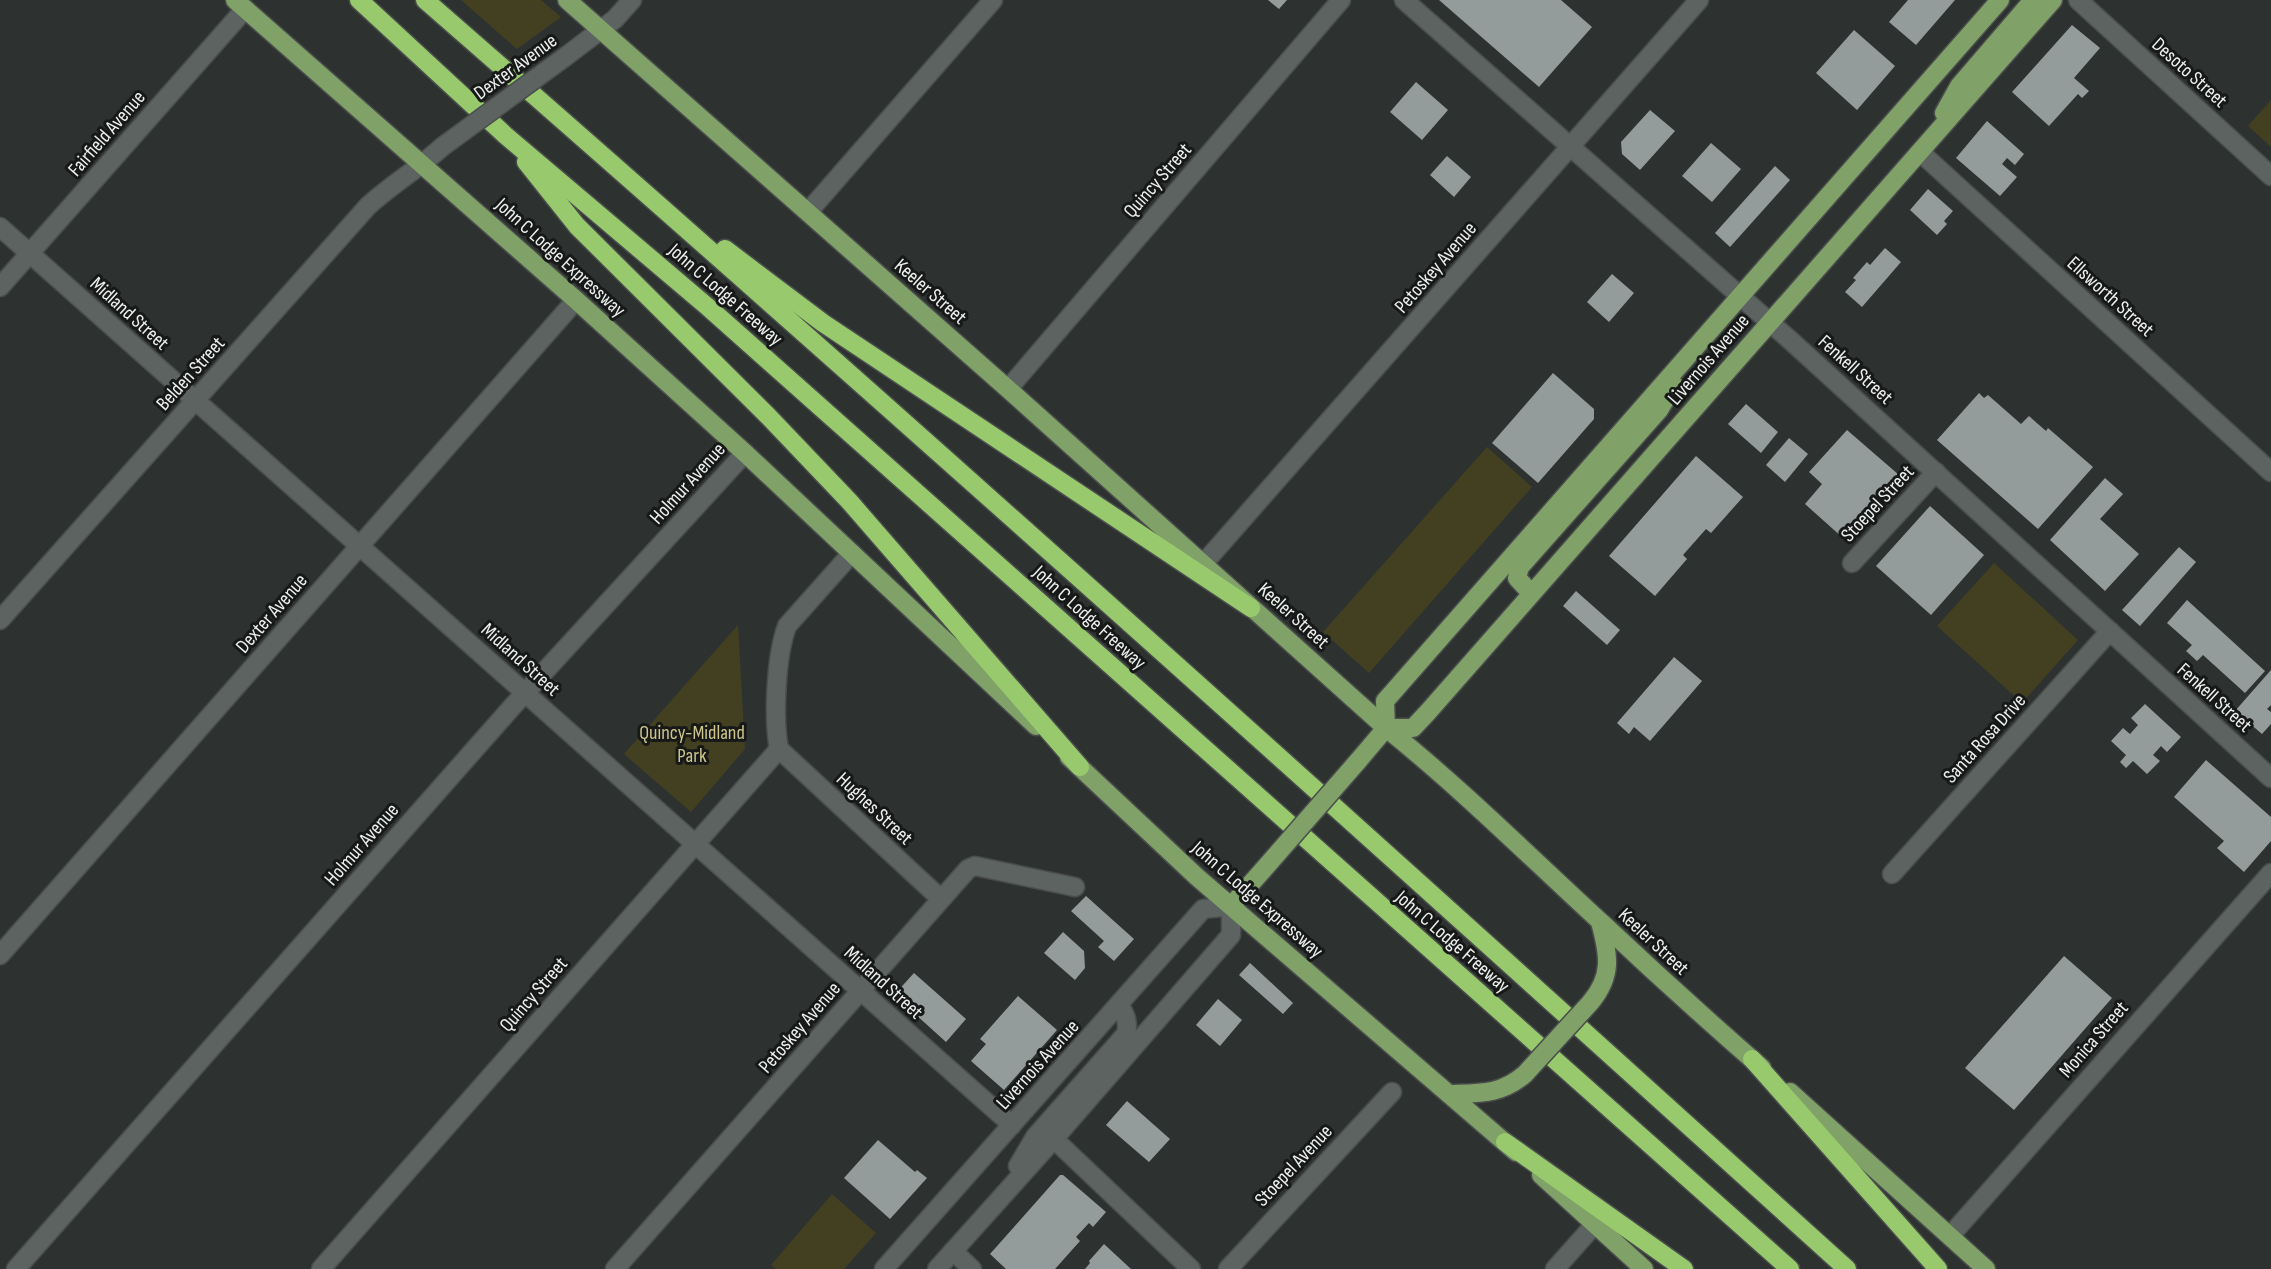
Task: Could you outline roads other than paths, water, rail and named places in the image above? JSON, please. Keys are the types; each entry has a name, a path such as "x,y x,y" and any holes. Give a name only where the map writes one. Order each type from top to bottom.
{"highway":[{"name":"John C Lodge Freeway","path":"359,0 505,135 736,332 1790,1269"},
{"name":"John C Lodge Freeway","path":"425,0 662,207 1369,837 1847,1269"},
{"path":"505,135 577,226 768,416 849,501 1080,767"},
{"path":"662,207 740,259 823,323 1251,608"},
{"path":"1752,1059 1938,1269"},
{"path":"1505,1142 1684,1269"}],"main road":[{"name":"Keeler Street","path":"567,0 1204,563 1386,728 1423,758 1600,922 1986,1269"},
{"name":"Livernois Avenue","path":"2000,0 1384,701 1386,728 1413,728 2053,0"},
{"path":"1924,148 1959,86 2033,0"},
{"name":"John C Lodge Expressway","path":"240,4 576,300 745,453 1185,867 1505,1142 1644,1269"},
{"path":"1531,593 1517,578 1520,567 1659,410 1694,350"},
{"path":"1231,906 1386,728"},
{"path":"1449,1094 1501,1090 1514,1084 1590,1003 1601,990 1606,978 1608,962 1600,922"}],"street":[{"name":"Dexter Avenue","path":"422,165 442,147 615,19 632,0"},
{"path":"808,212 993,0"},
{"name":"Quincy Street","path":"1008,389 1341,0"},
{"name":"Fenkell Street","path":"1404,0 1741,296 2271,778"},
{"name":"Petoskey Avenue","path":"1204,563 1699,0"},
{"name":"Desoto Street","path":"2078,0 2271,176"},
{"name":"Fairfield Avenue","path":"0,287 240,4"},
{"name":"Ellsworth Street","path":"1924,148 2271,472"},
{"name":"Belden Street","path":"0,620 368,206 390,186 405,179 422,165"},
{"name":"Midland Street","path":"0,227 1012,1125"},
{"name":"Dexter Avenue","path":"0,955 576,300"},
{"name":"Holmur Avenue","path":"16,1269 526,693 745,453"},
{"name":"Stoepel Street","path":"1852,563 1936,472"},
{"path":"779,749 777,698 784,633 787,626 852,554"},
{"name":"Santa Rosa Drive","path":"1892,874 2110,631"},
{"name":"Quincy Street","path":"321,1269 779,749"},
{"name":"Hughes Street","path":"779,749 941,899"},
{"name":"Petoskey Avenue","path":"615,1269 968,869 975,866 1074,887"},
{"name":"Monica Street","path":"1950,1236 2271,873"},
{"path":"937,1269 1054,1139 1231,935 1231,906"},
{"name":"Livernois Avenue","path":"884,1269 1203,909 1231,906"},
{"path":"999,1199 1035,1137 1126,1034 1128,1026 1126,1017 1119,1004"},
{"name":"Stoepel Avenue","path":"1228,1269 1392,1092"},
{"path":"1054,1139 1191,1269"},
{"path":"1555,1269 1594,1224"},
{"path":"952,1251 972,1269"}],"park label":[{"name":"Quincy-Midland Park","path":"692,744"}]}
